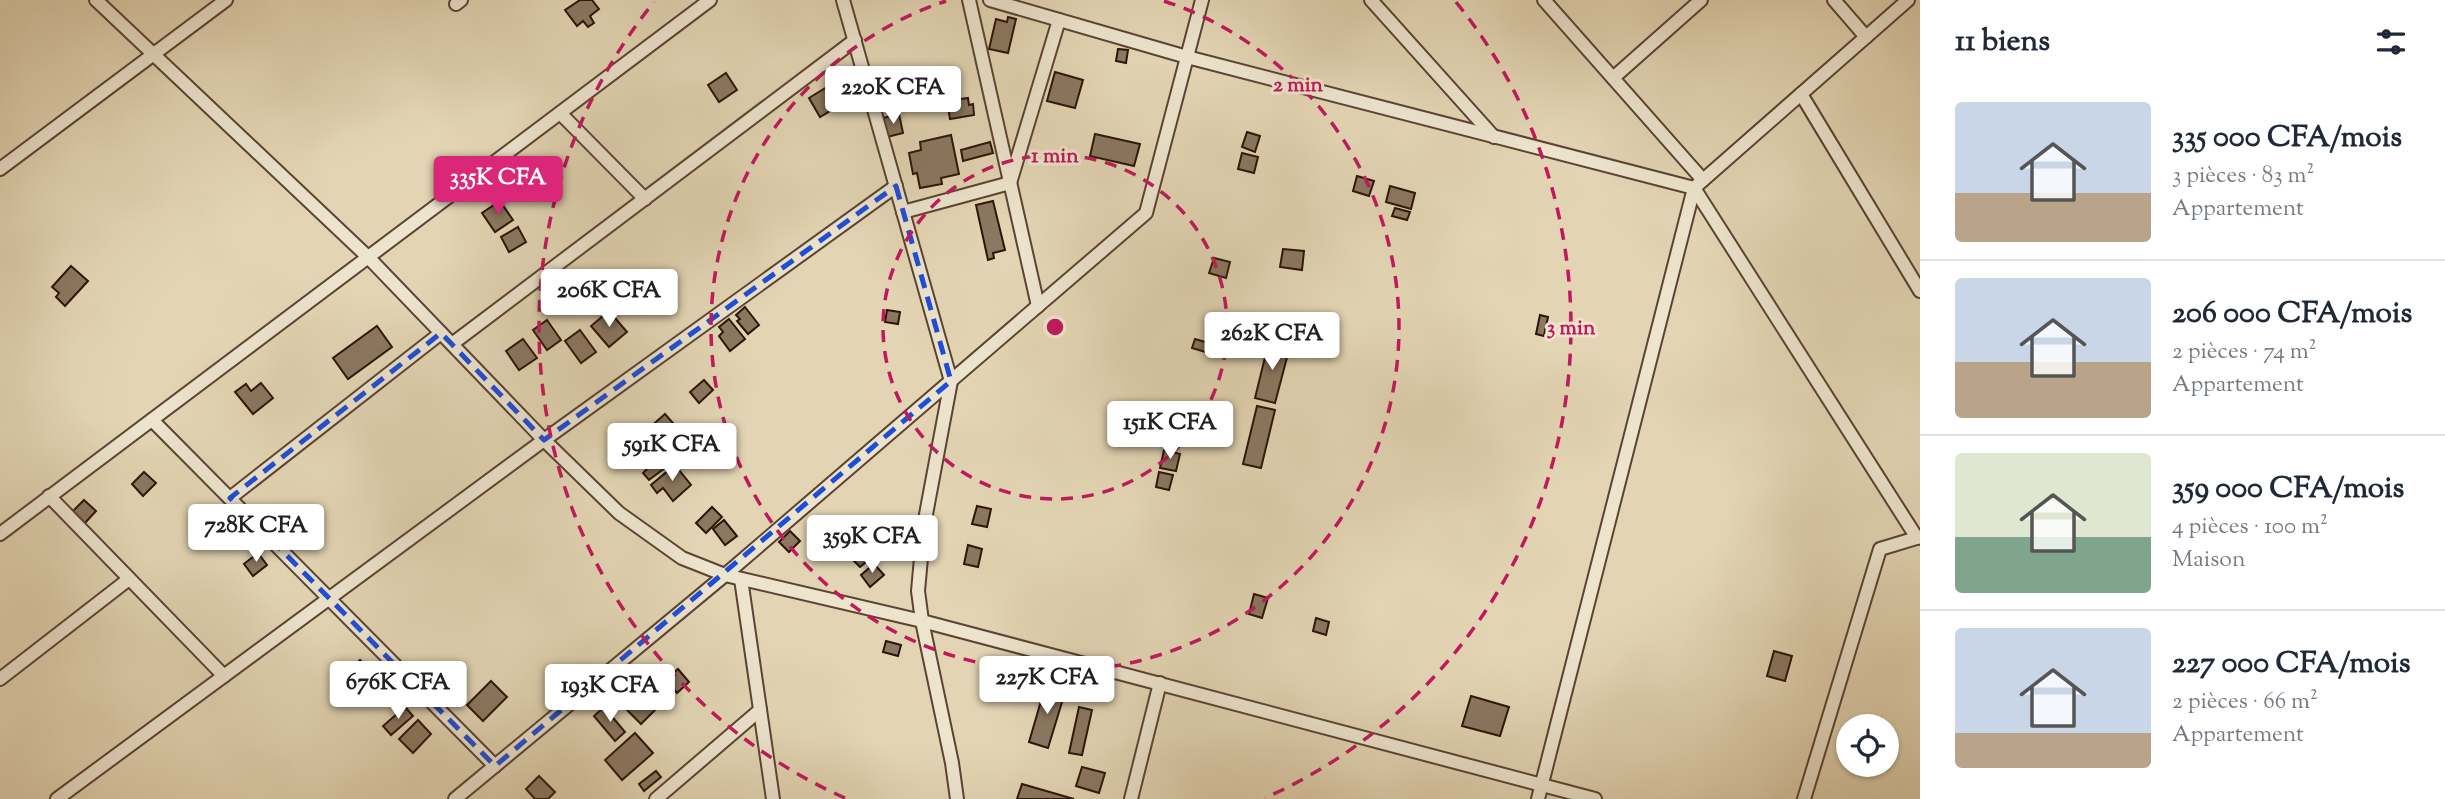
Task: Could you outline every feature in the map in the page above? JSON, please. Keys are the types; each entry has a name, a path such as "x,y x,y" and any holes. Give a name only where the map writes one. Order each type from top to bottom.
{"street":[{"path":"96,0 368,257 544,440 619,513 682,558 725,575 922,621 1595,799"},
{"path":"0,169 226,0"},
{"path":"0,534 710,0"},
{"path":"844,0 951,382 924,525 918,591 957,799"},
{"path":"969,0 1038,306"},
{"path":"992,0 1187,57 1494,136 1698,184"},
{"path":"455,799 725,575 1146,214 1202,0"},
{"path":"1371,0 1494,136"},
{"path":"1544,0 1613,78 1698,184 1919,538 1880,548 1804,799"},
{"path":"1613,78 1701,0"},
{"path":"1834,0 1866,37"},
{"path":"1538,799 1698,184 1908,0"},
{"path":"1010,183 1059,20"},
{"path":"452,344 855,40"},
{"path":"1801,94 1920,291"},
{"path":"560,113 645,199"},
{"path":"903,212 1010,183"},
{"path":"57,799 544,440 896,186"},
{"path":"230,498 441,333"},
{"path":"152,420 495,766"},
{"path":"49,496 224,676"},
{"path":"0,679 129,579"},
{"path":"741,579 773,799"},
{"path":"1131,799 1160,683"},
{"path":"656,799 760,710"}],"highlighted area":[{"path":"896,186 951,381 495,766 230,498 441,333 544,440"}],"building":[{"path":"580,0 592,0 599,9 590,16 594,23 588,27 583,21 577,26 565,10"},
{"path":"1008,17 1016,19 1008,53 989,49 996,19 1007,22"},
{"path":"1118,49 1128,50 1126,63 1116,61"},
{"path":"1055,72 1083,80 1075,108 1047,101"},
{"path":"726,73 737,90 719,102 708,85"},
{"path":"848,74 860,93 820,117 809,98"},
{"path":"934,75 940,96 924,101 918,80"},
{"path":"968,98 969,105 973,104 974,115 950,119 947,101"},
{"path":"899,114 903,133 887,137 883,118"},
{"path":"1247,132 1260,136 1255,152 1242,147"},
{"path":"1095,134 1140,144 1134,166 1090,156"},
{"path":"951,135 959,174 941,178 942,184 920,188 917,173 913,174 909,153 921,150 920,142"},
{"path":"990,142 993,153 963,161 961,150"},
{"path":"1242,153 1258,157 1254,173 1238,169"},
{"path":"1357,176 1374,181 1369,196 1353,191"},
{"path":"1390,186 1415,193 1411,209 1386,202"},
{"path":"500,201 513,220 495,232 482,213"},
{"path":"993,201 1005,250 993,253 994,258 988,260 976,205"},
{"path":"1395,208 1410,212 1407,220 1392,216"},
{"path":"518,227 526,242 509,252 501,237"},
{"path":"1283,249 1304,251 1302,270 1280,267"},
{"path":"1214,258 1230,262 1226,278 1209,273"},
{"path":"71,266 88,281 65,306 56,297 59,293 52,287"},
{"path":"745,307 759,325 748,334 737,321 740,319 736,315"},
{"path":"887,310 900,312 898,324 885,322"},
{"path":"609,311 627,332 609,347 591,326"},
{"path":"1540,315 1548,317 1544,336 1536,334"},
{"path":"729,319 745,339 730,351 719,336 723,332 719,327"},
{"path":"547,320 561,340 547,350 533,330"},
{"path":"377,326 392,347 348,379 333,358"},
{"path":"580,330 596,352 581,363 565,341"},
{"path":"523,339 537,358 519,370 506,351"},
{"path":"1195,339 1212,344 1209,353 1192,348"},
{"path":"1269,341 1290,346 1275,403 1255,398"},
{"path":"704,380 713,390 699,403 690,392"},
{"path":"261,383 273,398 253,414 235,392 246,384 251,391"},
{"path":"1257,406 1275,410 1261,468 1243,464"},
{"path":"665,414 679,430 674,434 677,437 666,447 649,428"},
{"path":"645,428 655,441 636,456 626,444"},
{"path":"664,448 674,461 649,480 643,473 647,469 643,464"},
{"path":"1164,450 1180,454 1176,471 1160,468"},
{"path":"675,465 691,485 673,501 663,488 657,493 651,485"},
{"path":"144,472 156,483 143,496 132,484"},
{"path":"1159,472 1173,475 1169,490 1156,487"},
{"path":"84,500 96,511 84,524 72,512"},
{"path":"977,506 991,509 987,527 972,524"},
{"path":"712,507 722,517 706,533 696,523"},
{"path":"724,520 737,536 725,545 713,529"},
{"path":"790,531 800,541 789,552 779,542"},
{"path":"968,545 982,549 978,567 964,564"},
{"path":"862,548 871,558 860,567 851,558"},
{"path":"258,553 267,565 253,576 244,564"},
{"path":"874,564 884,575 870,587 861,575"},
{"path":"1254,594 1268,598 1262,618 1249,614"},
{"path":"1316,618 1329,622 1326,635 1313,631"},
{"path":"886,641 901,645 898,656 883,652"},
{"path":"1774,651 1792,656 1785,681 1767,676"},
{"path":"360,660 385,687 367,704 342,677"},
{"path":"666,667 672,674 678,669 689,682 677,693 659,673"},
{"path":"491,681 507,697 483,721 467,705"},
{"path":"649,683 665,700 641,724 625,708 633,700 638,705 645,698 640,692"},
{"path":"1046,684 1066,689 1048,748 1029,742"},
{"path":"1471,696 1509,707 1500,736 1462,726"},
{"path":"405,707 413,716 391,735 383,726"},
{"path":"604,707 625,732 615,741 594,716"},
{"path":"1079,707 1092,710 1082,755 1069,753"},
{"path":"418,720 431,734 413,753 399,739"},
{"path":"635,733 653,753 622,780 605,760"},
{"path":"1082,767 1105,773 1099,793 1076,786"},
{"path":"656,771 661,777 644,791 639,784"},
{"path":"539,776 555,792 548,799 535,799 526,789"},
{"path":"1022,784 1074,799 1017,799"}]}
